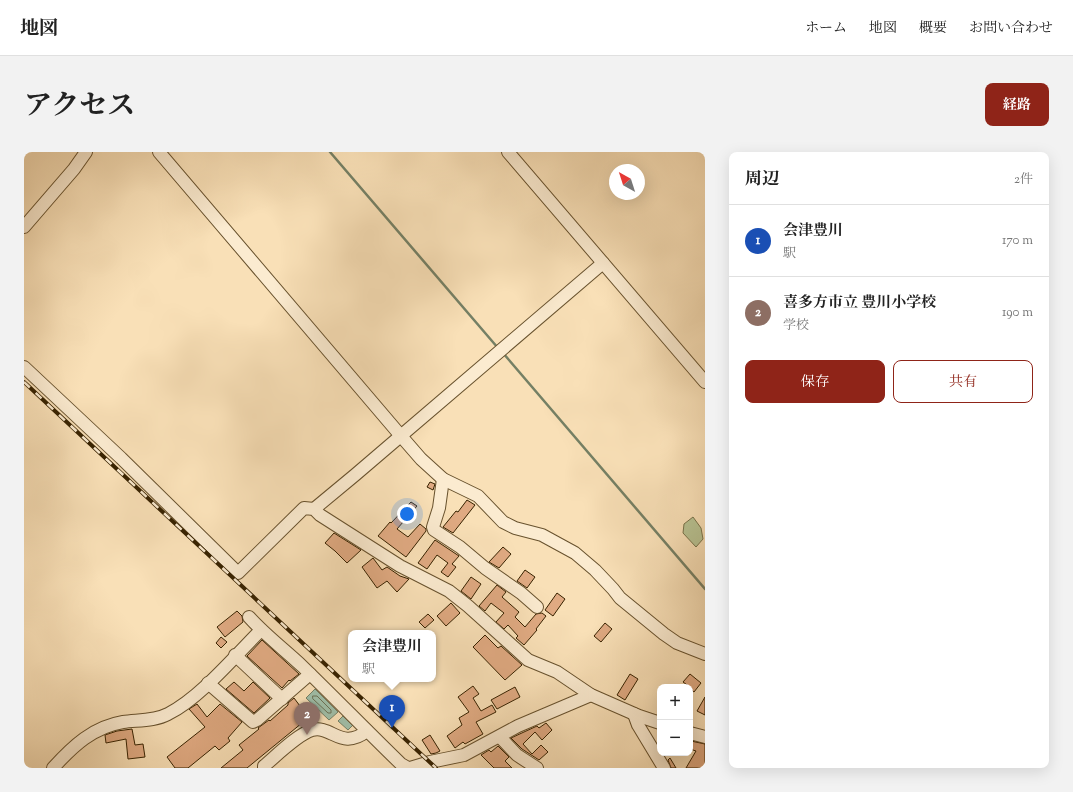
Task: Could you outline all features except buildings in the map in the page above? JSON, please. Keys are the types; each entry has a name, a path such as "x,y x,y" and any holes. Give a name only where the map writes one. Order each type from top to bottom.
{"street":[{"path":"24,227 60,186 86,152"},
{"path":"159,152 401,436 421,459 442,479 478,496 503,522 515,528 542,535 569,550 595,570 620,598 664,634 677,643 705,654"},
{"path":"508,152 705,382"},
{"path":"314,509 603,263"},
{"path":"24,367 121,458 238,573 304,508 314,509 320,515 400,566 449,591 468,606 528,660 558,672 591,695 634,714 657,722"},
{"path":"442,479 439,508 433,527 434,530 460,547 537,607"},
{"path":"249,617 261,630 310,674 401,764 409,768 464,755 518,726 591,695"},
{"path":"53,768 69,750 87,735 116,724 167,715 188,701 208,683 261,630"},
{"path":"236,655 282,699"},
{"path":"208,683 250,721 253,722 310,674"},
{"path":"634,714 638,725 664,768"},
{"path":"264,768 264,766 300,736 311,730 319,729 340,738 359,736 367,731"},
{"path":"693,734 705,737"},
{"path":"500,737 517,755 537,768"}],"shaded area":[{"path":"693,517 701,528 703,539 696,547 683,533 684,524"}],"water":[{"path":"315,689 338,712 329,720 306,698"},
{"path":"343,716 353,725 348,730 338,721"}],"waterway":[{"path":"330,152 498,348"},
{"path":"503,353 705,589"}],"railway":[{"path":"24,382 436,768"}],"place":[{"name":"会津豊川","path":"392,728"},
{"name":"喜多方市立 豊川小学校","path":"307,735"}]}
